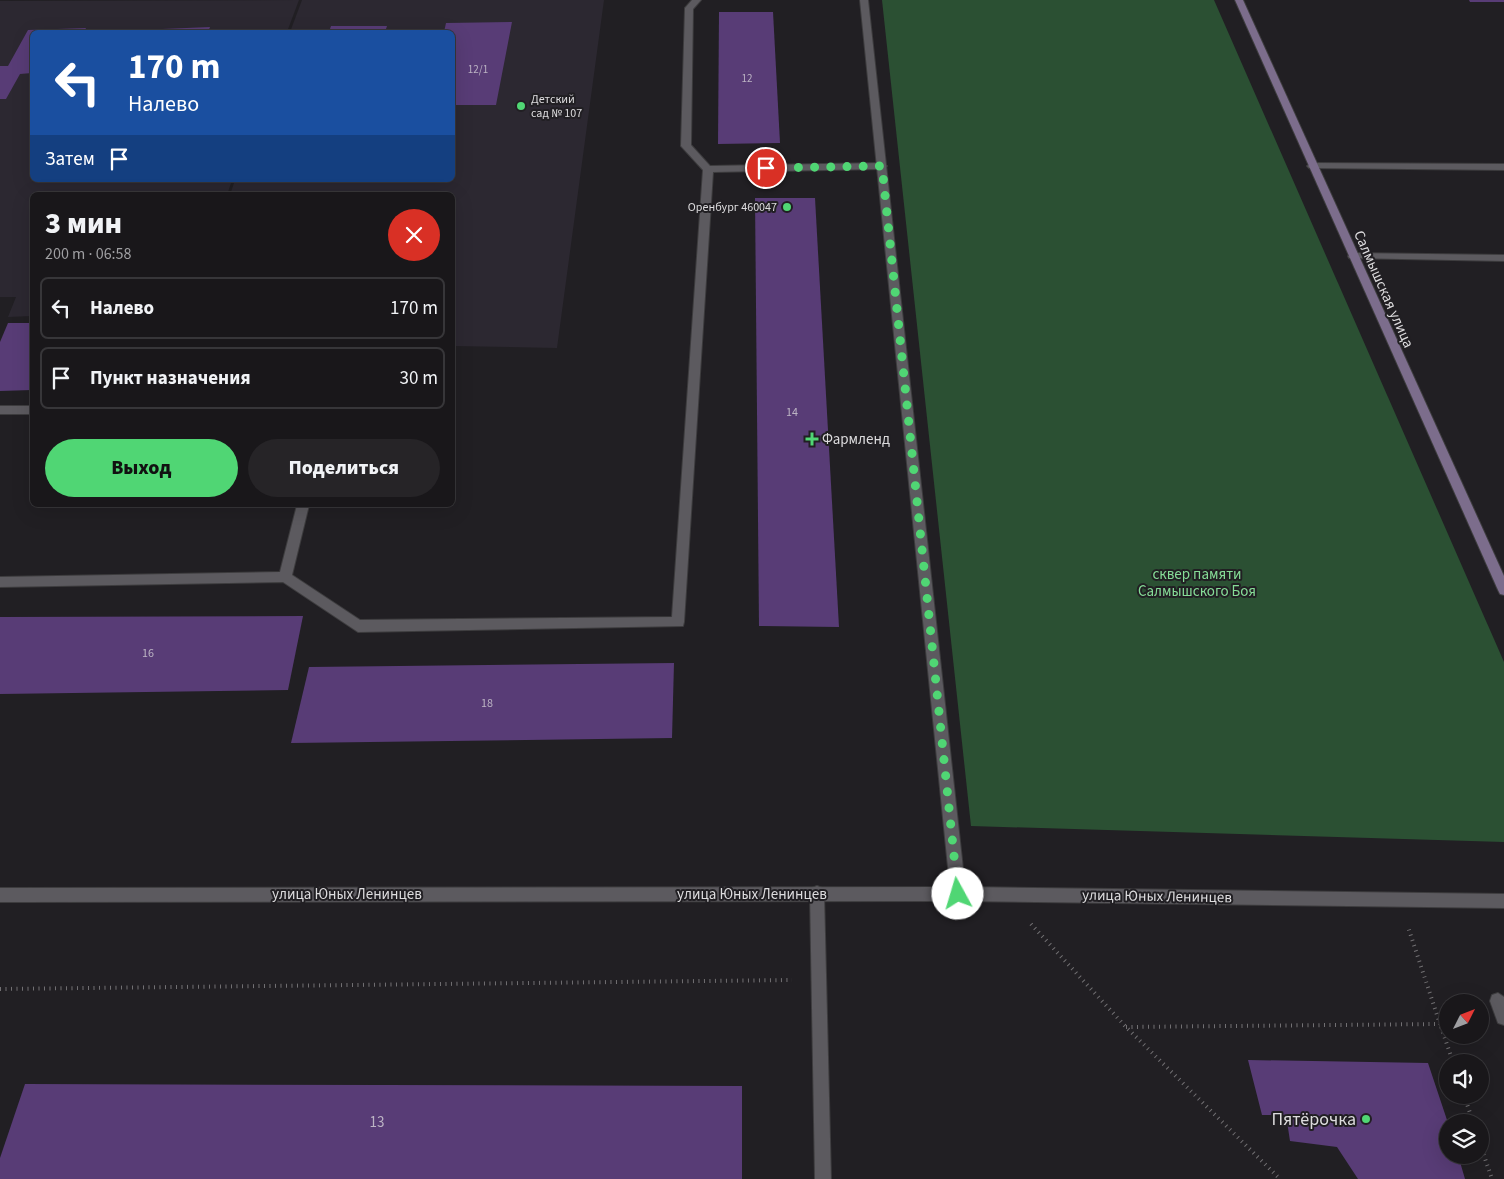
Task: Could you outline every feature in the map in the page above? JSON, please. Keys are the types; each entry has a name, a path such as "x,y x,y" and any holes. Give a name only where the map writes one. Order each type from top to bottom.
{"main road":[{"name":"Салмышская улица","path":"1239,0 1504,590"}],"street":[{"path":"697,0 689,8 686,146 708,169 882,166"},
{"path":"864,0 958,894"},
{"path":"1312,166 1504,167"},
{"path":"0,582 285,577 358,626 678,622 708,169"},
{"path":"1353,256 1504,258"},
{"path":"0,410 30,410"},
{"path":"285,577 302,507"},
{"path":"817,894 823,1179"},
{"name":"улица Юных Ленинцев","path":"0,895 1004,894 1504,901"},
{"path":"1498,1001 1504,1017"}],"path":[{"path":"1004,894 1126,1027 1280,1179"},
{"path":"1399,899 1439,1021"},
{"path":"0,989 818,980"},
{"path":"1126,1027 1439,1024"},
{"path":"1487,1164 1492,1179"}],"shaded area":[{"path":"299,0 288,30 30,30 30,182 231,182 228,192 30,192 30,316 8,317 16,297 0,297 0,1"},
{"name":"Детский сад № 107","path":"302,0 604,0 557,348 455,346 455,192 231,192 234,182 455,182 455,30 291,30"}],"green space":[{"name":"сквер памяти Салмышского Боя","path":"882,0 1214,0 1504,662 1504,842 971,826"}],"building":[{"path":"1469,0 1504,0 1504,2 1470,2"},
{"path":"719,12 773,12 780,143 718,144"},
{"path":"512,22 496,105 455,105 455,30 444,30 446,23"},
{"path":"331,26 387,26 386,30 330,30"},
{"path":"210,27 209,30 162,29"},
{"path":"86,28 85,30 30,30 30,73 20,74 6,99 0,99 0,66 8,66 28,30"},
{"path":"755,198 815,198 839,627 759,626"},
{"path":"8,323 30,323 30,390 0,391 0,342"},
{"path":"303,616 288,690 0,694 0,617"},
{"path":"674,663 672,738 291,743 309,667"},
{"name":"Пятёрочка","path":"1248,1060 1428,1063 1439,1096 1439,1104 1442,1104 1445,1114 1439,1114 1439,1164 1461,1164 1465,1179 1358,1179 1337,1147 1290,1141 1286,1115 1262,1115"},
{"path":"25,1084 742,1086 742,1179 0,1179 0,1158"}],"place":[{"name":"Детский сад № 107","path":"521,106"},
{"name":"Оренбург 460047","path":"787,207"},
{"name":"Фармленд","path":"812,439"},
{"name":"Пятёрочка","path":"1366,1119"}],"route":[{"path":"766,168 882,166 958,894"}]}
